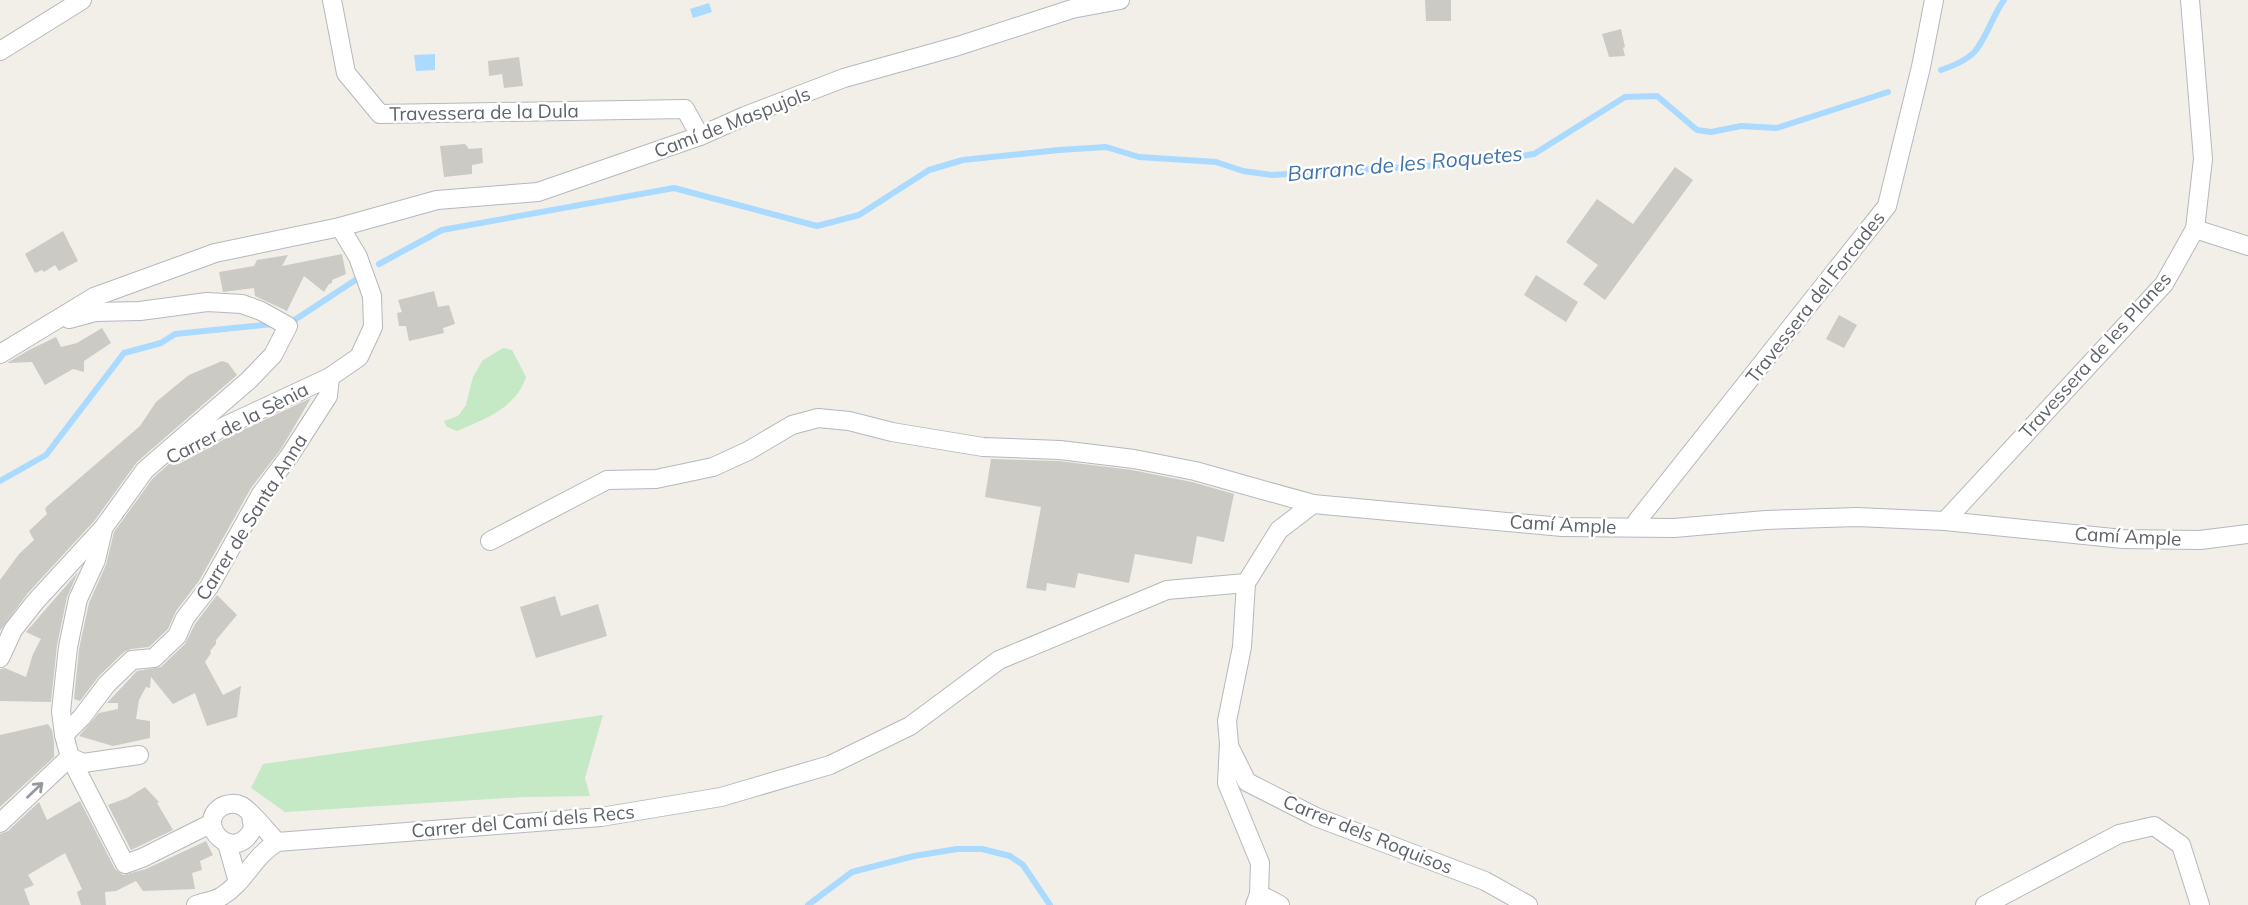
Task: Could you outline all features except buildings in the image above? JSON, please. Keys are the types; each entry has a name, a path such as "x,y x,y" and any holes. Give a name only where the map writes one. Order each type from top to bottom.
{"street":[{"path":"0,51 82,0"},
{"name":"Travessera de la Dula","path":"331,0 346,74 380,114 685,108 700,136"},
{"name":"Camí de Maspujols","path":"54,323 94,297 215,253 340,227 437,200 538,192 700,136 844,78 958,46 1072,9 1120,0"},
{"name":"Travessera del Forcades","path":"1637,521 1887,206 1921,67 1934,0"},
{"name":"Travessera de les Planes","path":"1945,521 2164,284 2195,229 2203,159 2190,0"},
{"path":"330,377 359,357 373,327 372,296 358,257 340,227"},
{"path":"2195,229 2248,246"},
{"path":"0,354 54,323 95,312 140,311 207,302 242,304 288,326 272,355 249,380 145,470 104,527 35,602 13,631 0,658"},
{"name":"Carrer de la Sènia","path":"145,470 225,426 330,377"},
{"name":"Carrer de Santa Anna","path":"64,735 82,717 107,684 132,660 154,658 177,636 185,618 209,587 261,494 328,396 330,377"},
{"name":"Camí Ample","path":"490,541 607,480 656,479 713,467 748,451 792,425 818,418 849,421 892,432 983,447 1060,450 1134,459 1195,471 1313,504 1562,527 1674,528 1766,520 1857,517 1945,521 2123,539 2200,540 2248,534"},
{"path":"1280,905 1257,899 1260,863 1227,783 1227,720 1242,648 1246,583 1279,530 1313,504"},
{"path":"104,527 96,560 78,599 68,647 61,710 70,757 125,864 212,823 217,811 228,804 241,806 277,842 265,850 221,897 196,905"},
{"name":"Carrer del Camí dels Recs","path":"277,842 601,817 722,797 830,765 910,726 999,660 1167,590 1246,583"},
{"name":"Carrer dels Roquisos","path":"1229,744 1247,782 1316,817 1485,881 1528,905"},
{"path":"70,757 83,763 139,755"},
{"path":"0,823 70,757"},
{"path":"212,823 216,835 227,843 240,842 253,828 251,815"},
{"path":"1985,905 2119,834 2154,826 2181,845 2200,905"},
{"path":"227,843 235,885"}],"green space":[{"path":"503,348 512,350 526,377 515,397 507,405 478,422 457,431 447,427 444,421 458,416 466,405 473,377 483,360"},
{"path":"603,715 585,778 590,796 523,797 285,812 251,788 263,764"}],"water":[{"path":"709,3 712,12 693,18 690,9"},
{"path":"435,54 435,70 416,71 414,55"}],"waterway":[{"name":"Barranc de les Roquetes","path":"1941,70 1973,54 2004,0"},
{"name":"Barranc de les Roquetes","path":"379,264 442,230 674,188 817,226 859,215 929,170 963,160 1106,147 1139,157 1216,162 1243,171 1272,175 1475,163 1534,154 1625,97 1657,96 1697,130 1711,132 1741,126 1777,128 1888,92"},
{"name":"Barranc de les Roquetes","path":"293,321 357,279"},
{"name":"Barranc de les Roquetes","path":"0,481 46,455 124,353 161,343 175,334 273,324"},
{"path":"808,905 852,872 914,856 957,849 982,849 1010,856 1023,865 1050,905"}]}
